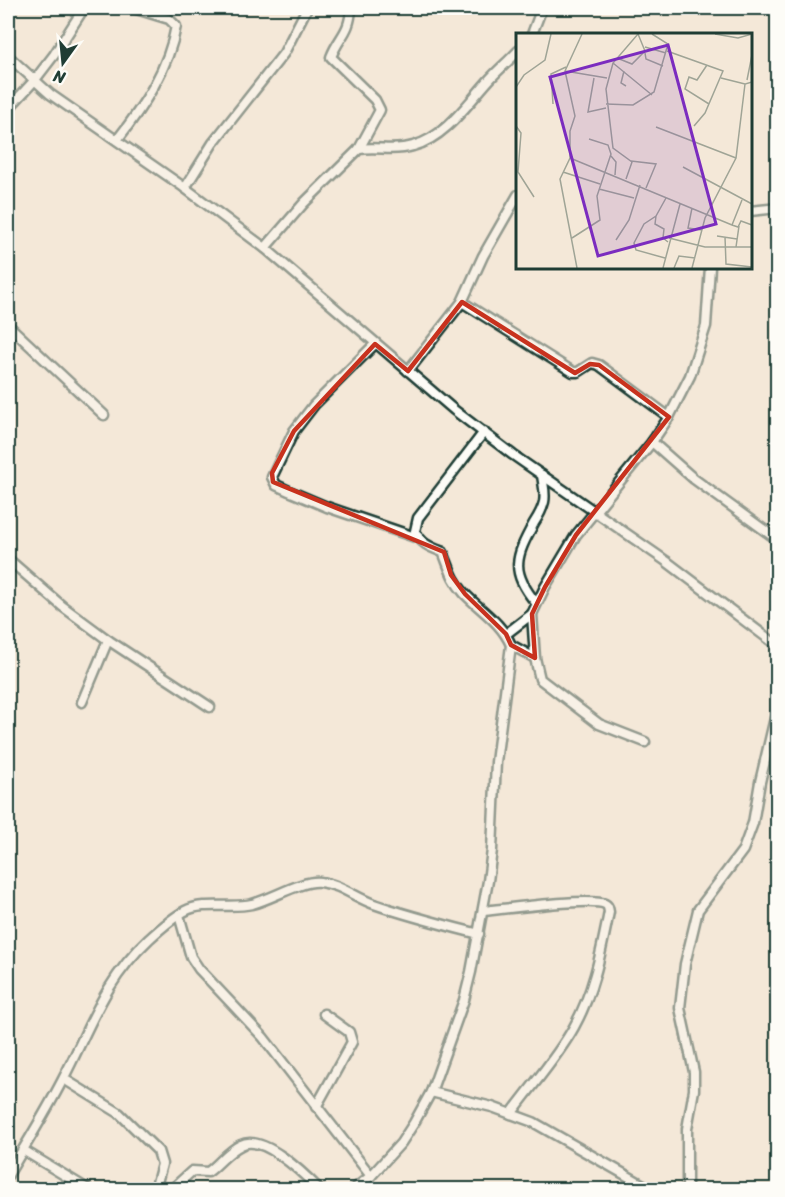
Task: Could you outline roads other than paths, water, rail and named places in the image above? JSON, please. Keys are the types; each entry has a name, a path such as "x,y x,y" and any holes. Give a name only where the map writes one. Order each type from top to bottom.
{"street":[{"path":"8,109 34,81 70,32 84,8"},
{"path":"117,140 142,107 154,84 176,26 169,19 133,8"},
{"path":"185,188 213,143 284,53 306,8"},
{"path":"265,248 318,188 358,149 380,110 375,100 331,57 345,34 351,8"},
{"path":"532,33 542,8"},
{"path":"358,149 396,150 416,146 432,138 516,53"},
{"path":"8,56 34,81 72,110 185,188 265,248 454,410 542,475 596,510 666,561 777,646"},
{"path":"408,371 462,302 483,256 516,198"},
{"path":"752,211 777,208"},
{"path":"645,742 599,724 540,679 535,658 532,614 536,603 576,535 613,492 669,417 690,376 706,326 710,268"},
{"path":"462,302 573,372 578,372 592,363 599,365 669,417"},
{"path":"8,326 104,415"},
{"path":"375,344 314,405 294,431 272,477 276,485 327,507 418,538"},
{"path":"484,432 418,518 415,531 425,545 443,552 456,583 506,634 512,645 535,658"},
{"path":"652,442 694,479 777,540"},
{"path":"536,603 521,583 518,556 545,500 542,475"},
{"path":"8,559 62,606 108,640 210,706"},
{"path":"506,634 532,614"},
{"path":"82,702 108,640"},
{"path":"353,1190 371,1176 401,1143 431,1092 464,1000 479,934 492,850 496,762 512,645"},
{"path":"687,1190 687,1129 694,1090 693,1071 680,1008 685,964 698,910 743,850 753,823 777,705"},
{"path":"8,1176 64,1079 102,998 118,972 160,929 179,915 194,908 244,906 308,882 319,881 342,888 373,904 479,934"},
{"path":"483,911 584,902 604,904 608,907 609,912 594,981 585,1005 564,1043 511,1114"},
{"path":"179,915 191,957 199,969 263,1037 371,1176"},
{"path":"316,1107 352,1042 349,1032 324,1014"},
{"path":"64,1079 119,1113 158,1151 162,1164 155,1190"},
{"path":"431,1092 492,1107 533,1122 651,1190"},
{"path":"171,1190 192,1171 208,1172 243,1143 252,1143 266,1146 320,1190"},
{"path":"22,1150 89,1190"},
{"path":"8,1155 15,1162"}]}
